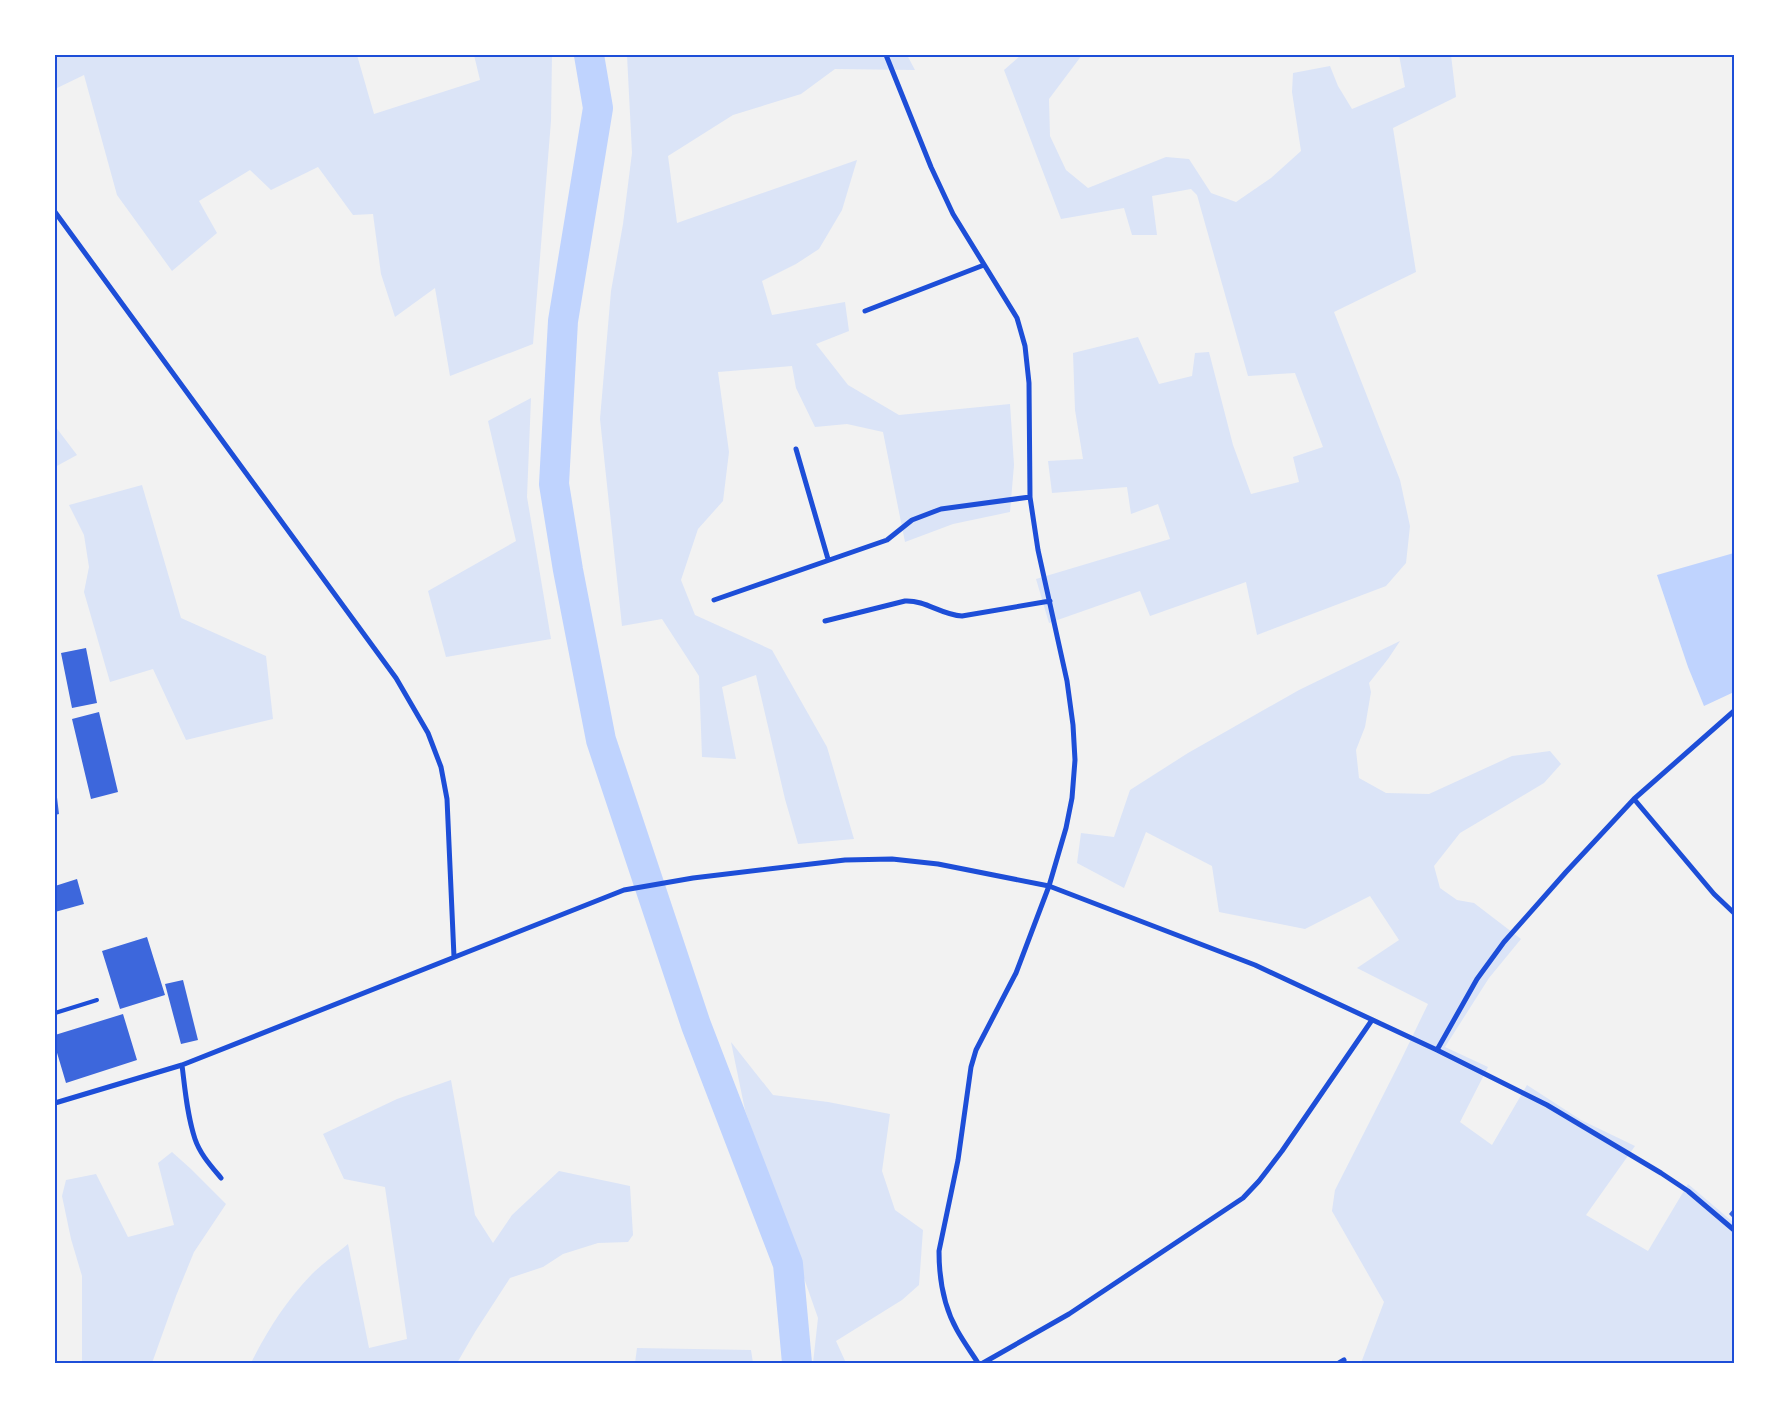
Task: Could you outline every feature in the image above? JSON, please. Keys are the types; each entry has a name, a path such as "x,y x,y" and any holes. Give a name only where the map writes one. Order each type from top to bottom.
{"street":[{"path":"886,55 931,167 953,214 1017,318 1025,346 1029,383 1030,496 1038,550 1068,681 1073,725 1075,760 1071,806 1049,886 1016,973 976,1050 971,1067 958,1160 939,1251 939,1266 947,1309 956,1330 978,1363"},
{"path":"55,212 396,678 428,733 441,767 447,799 454,957"},
{"path":"865,311 984,265"},
{"path":"796,449 828,559"},
{"path":"714,600 886,540 912,520 928,513 941,509 1030,496"},
{"path":"825,621 905,600 915,600 951,615 962,616 1050,601"},
{"path":"1437,1050 1477,979 1504,942 1634,799 1734,711"},
{"path":"1634,799 1714,894 1734,913"},
{"path":"55,1103 182,1065 624,890 693,878 844,860 892,859 938,864 1049,886 1255,965 1437,1050 1547,1105 1598,1134 1688,1191 1734,1230"},
{"path":"983,1363 1069,1314 1243,1198 1282,1151 1372,1020"},
{"path":"182,1065 189,1115 195,1140 205,1158 221,1178"}],"lane":[{"path":"55,1013 97,1000"}],"shaded area":[{"path":"55,55 357,55 374,114 480,80 474,55 552,55 551,121 533,344 450,376 435,288 395,317 381,274 373,214 353,215 318,167 271,190 250,170 199,201 217,233 172,271 117,195 84,75 55,89"},
{"path":"627,55 907,55 915,70 835,69 801,94 733,115 668,156 677,223 857,160 842,210 819,249 796,264 762,281 772,315 845,302 849,331 816,344 848,385 899,415 1010,404 1014,465 1010,512 953,524 905,542 883,432 847,424 815,427 796,388 792,366 718,372 729,452 723,501 698,529 681,580 695,615 772,650 827,747 854,839 798,844 785,799 756,675 722,687 736,759 702,757 699,676 662,619 622,626 600,419 611,291 623,224 632,153"},
{"path":"1021,55 1082,55 1049,99 1050,136 1066,170 1088,188 1166,157 1189,159 1211,193 1236,202 1271,178 1301,151 1292,92 1293,73 1330,66 1338,86 1352,109 1405,87 1399,55 1451,55 1456,97 1393,128 1416,272 1334,312 1400,480 1410,526 1406,563 1386,586 1257,635 1246,582 1150,616 1140,591 1049,623 1036,579 1170,539 1158,504 1131,514 1127,487 1052,493 1048,461 1083,459 1075,410 1073,353 1138,337 1159,384 1192,376 1195,353 1209,352 1233,445 1251,494 1299,482 1293,457 1323,447 1295,373 1248,376 1197,195 1191,189 1152,196 1157,235 1132,235 1124,208 1061,219 1004,70"},
{"path":"531,398 527,497 551,639 446,657 428,591 516,541 488,421"},
{"path":"55,426 77,455 55,467"},
{"path":"142,485 181,618 266,656 273,719 186,740 153,669 110,682 84,592 89,567 84,535 69,505"},
{"path":"1400,641 1369,683 1371,692 1365,727 1356,750 1359,778 1386,793 1429,794 1512,756 1550,751 1561,764 1544,783 1460,833 1434,866 1440,888 1457,900 1474,903 1521,939 1489,978 1445,1047 1488,1067 1460,1122 1492,1145 1527,1085 1581,1120 1635,1146 1586,1215 1648,1251 1688,1184 1734,1223 1734,1363 1361,1363 1384,1302 1332,1211 1335,1190 1428,1004 1357,968 1399,940 1370,896 1305,929 1219,912 1212,866 1146,832 1124,888 1077,863 1081,833 1114,837 1130,790 1188,753 1299,690"},
{"path":"731,1042 773,1095 828,1102 890,1114 882,1171 895,1210 923,1230 919,1285 902,1300 836,1341 846,1363 813,1363 818,1318 745,1110"},
{"path":"451,1080 475,1215 493,1243 512,1215 559,1171 630,1186 633,1235 628,1242 598,1243 563,1254 543,1267 510,1278 457,1363 251,1363 271,1327 294,1295 316,1270 348,1244 369,1348 407,1339 385,1187 344,1179 323,1134 397,1099"},
{"path":"172,1152 226,1204 194,1252 152,1363 82,1363 82,1276 71,1239 62,1196 66,1180 96,1174 128,1237 174,1225 158,1163"},
{"path":"637,1348 751,1350 753,1363 635,1363"}],"water":[{"path":"1734,553 1734,692 1704,706 1688,667 1657,575"}],"building":[{"path":"86,648 97,703 72,708 61,653"},
{"path":"99,712 118,792 91,799 72,719"},
{"path":"55,789 59,814 55,815"},
{"path":"77,879 84,904 55,912 55,886"},
{"path":"147,937 165,995 120,1009 102,951"},
{"path":"183,980 198,1040 181,1044 165,984"},
{"path":"123,1014 137,1060 66,1083 55,1046 55,1035"},
{"path":"1734,1208 1734,1219 1729,1214"}],"waterway":[{"path":"589,55 598,108 563,321 554,484 568,570 601,740 696,1025 788,1264 797,1363"}]}
